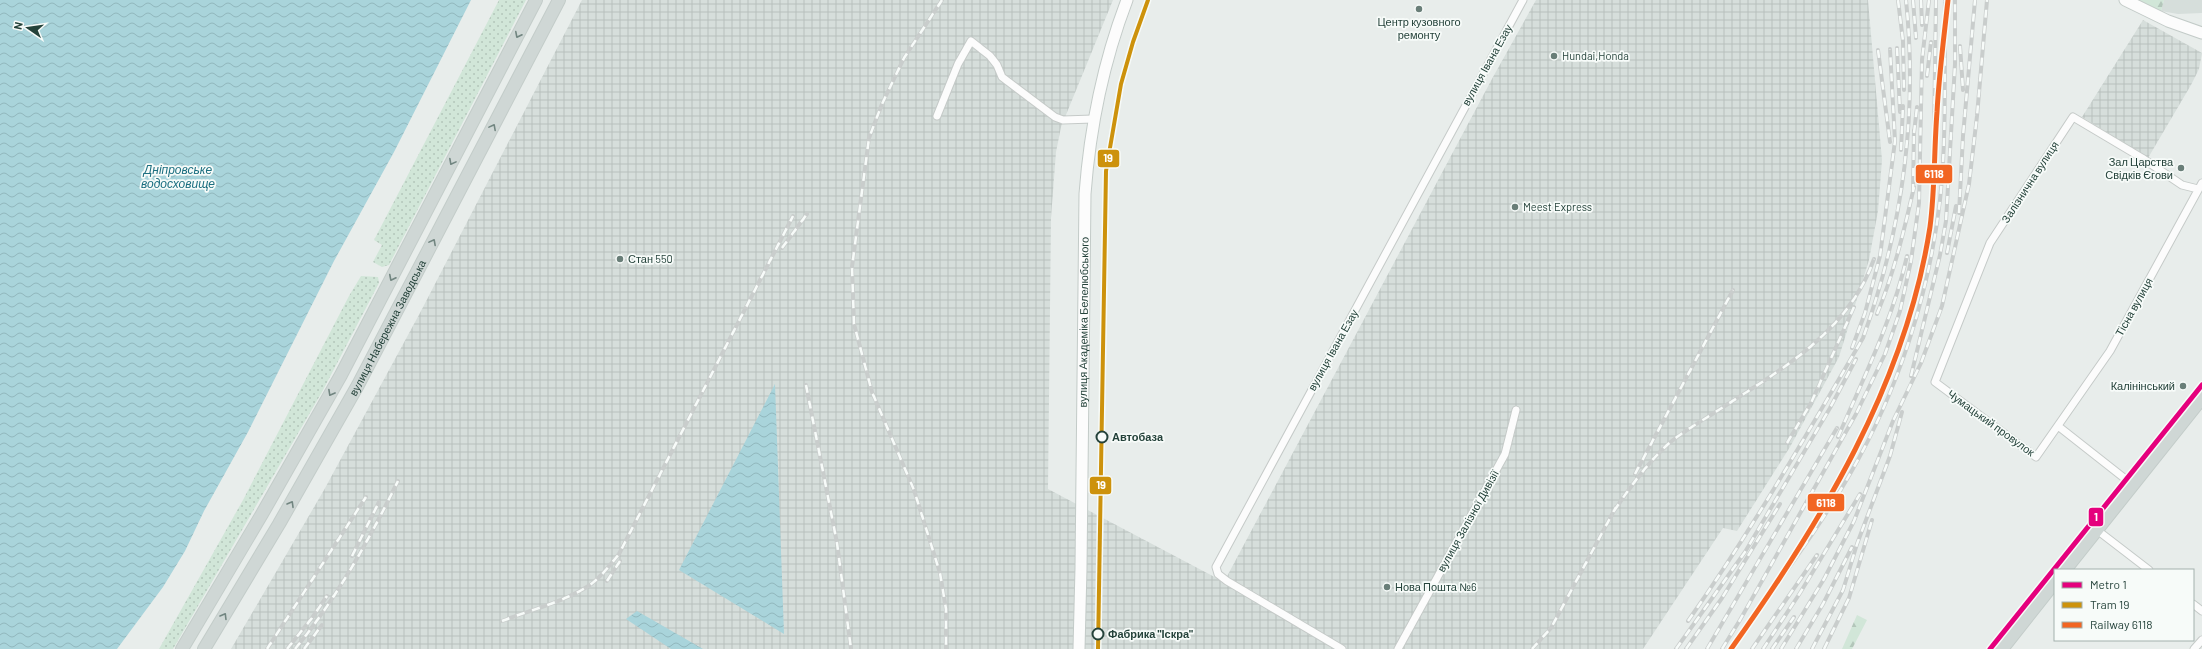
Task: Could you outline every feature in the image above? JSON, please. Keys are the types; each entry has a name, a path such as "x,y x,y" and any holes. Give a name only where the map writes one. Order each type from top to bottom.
{"main road":[{"name":"вулиця Набережна Заводська","path":"182,649 262,514 341,375 536,0"},
{"name":"вулиця Набережна Заводська","path":"204,649 279,524 358,385 559,0"},
{"path":"2066,569 2202,398"},
{"path":"2002,649 2054,583"}],"street":[{"name":"вулиця Академіка Белелюбського","path":"1079,649 1085,194 1094,120 1108,54 1127,0"},
{"name":"вулиця Івана Езау","path":"1342,649 1227,581 1218,574 1216,567 1523,0"},
{"path":"2124,0 2168,22 2202,33"},
{"path":"937,116 958,64 971,41 990,56 997,65 1002,77 1055,117 1063,120 1094,120"},
{"name":"Залізнична вулиця","path":"1934,382 1990,243 2073,117 2142,158 2182,185 2200,186"},
{"name":"Тісна вулиця","path":"2058,426 2110,351 2200,186"},
{"name":"Чумацький провулок","path":"1934,382 2036,457 2058,426"},
{"name":"вулиця Залізної Дивізії","path":"1398,649 1505,454 1516,410"},
{"path":"2058,426 2133,485"},
{"path":"2097,530 2148,569"},
{"path":"2194,605 2202,611"},
{"path":"2194,649 2202,640"}],"shaded area":[{"path":"582,0 1113,0 1061,127 1056,152 1051,218 1048,489 1224,582 1493,77 1536,0 1868,0 1882,160 1878,211 1869,260 1839,357 1790,447 1737,531 1723,528 1643,649 231,649 324,490 421,311"},
{"path":"2164,0 2202,0 2202,13 2178,14 2161,11"},
{"path":"2143,20 2202,53 2199,69 2191,85 2148,158 2082,117"}],"green space":[{"path":"499,0 526,0 389,265 382,267 373,262 382,245 374,240"},
{"path":"2138,0 2164,0 2161,11"},
{"path":"361,276 378,277 379,283 322,392 173,649 159,649 243,500 349,296"},
{"path":"1857,615 1867,620 1852,649 1842,649"}],"water":[{"name":"Дніпровське водосховище","path":"0,0 471,0 394,152 334,261 248,432 204,511 185,551 163,587 117,649 0,649"},
{"path":"775,384 784,634 679,570"},
{"path":"637,611 703,649 671,649 626,619"}],"railway":[{"path":"942,0 904,58 882,104 869,138 852,267 854,324 872,392 914,490 940,573 946,609 946,649"},
{"path":"1898,0 1903,41 1904,90"},
{"path":"1688,621 1712,587 1757,517 1863,338 1877,297 1888,256 1904,172 1910,86 1906,0"},
{"path":"1913,0 1916,38"},
{"path":"1921,0 1922,25"},
{"path":"1722,649 1740,620 1856,414 1885,354 1900,311 1911,261 1919,203 1922,60 1929,0"},
{"path":"1934,136 1936,0"},
{"path":"1766,600 1810,538 1850,474 1883,410 1909,342 1928,271 1940,200 1944,150 1945,0"},
{"path":"1911,376 1940,255 1946,221 1955,64 1955,0"},
{"path":"1959,213 1963,136 1975,0"},
{"path":"1781,649 1824,579 1854,521 1893,421 1921,363 1942,306 1969,184 1977,116 1987,0"},
{"path":"1927,76 1931,42"},
{"path":"1960,46 1963,90"},
{"path":"1897,48 1900,112"},
{"path":"1852,348 1865,313 1880,256 1895,141 1890,49"},
{"path":"1878,50 1890,142"},
{"path":"1901,150 1903,106"},
{"path":"1914,133 1917,107"},
{"path":"1913,192 1914,130"},
{"path":"1877,314 1894,267 1914,187"},
{"path":"1947,253 1956,206"},
{"path":"782,248 807,214"},
{"path":"502,621 558,601 580,591 598,578 619,554 793,216"},
{"path":"1838,437 1886,325 1907,256"},
{"path":"1614,511 1639,476 1667,445 1678,436 1785,366 1808,349 1829,330 1847,309 1862,285 1874,259"},
{"path":"1635,474 1733,290"},
{"path":"1787,443 1811,403 1854,307"},
{"path":"1676,649 1745,552 1830,408 1856,359"},
{"path":"806,385 837,543 851,649"},
{"path":"1812,649 1843,590 1857,544 1890,456 1902,412"},
{"path":"1707,649 1837,428"},
{"path":"295,649 325,610 364,547 398,481"},
{"path":"1763,649 1800,593 1860,494"},
{"path":"267,649 366,497"},
{"path":"352,556 379,502"},
{"path":"1686,649 1722,598 1780,504"},
{"path":"1532,649 1551,628 1616,507"},
{"path":"1824,649 1849,598 1872,520"},
{"path":"1796,649 1823,604 1852,547"},
{"path":"1752,649 1817,555"},
{"path":"607,581 620,561"},
{"path":"287,649 312,618 327,596"},
{"path":"1772,649 1794,617"},
{"path":"304,649 322,625"}],"metro line":[{"name":"1","path":"2054,569 2202,385"},
{"name":"1","path":"1990,649 2054,569"}],"tram line":[{"name":"19","path":"1098,649 1106,171 1121,84 1133,42 1148,0"}],"rail line":[{"name":"6118","path":"1731,649 1797,552 1827,501 1855,449 1880,396 1901,341 1918,285 1930,227 1933,199 1939,84 1948,0"}],"place":[{"name":"Центр кузовного ремонту","path":"1419,9"},
{"name":"Hundai,Honda","path":"1554,56"},
{"name":"Зал Царства Свідків Єгови","path":"2181,168"},
{"name":"Meest Express","path":"1515,207"},
{"name":"Стан 550","path":"620,259"},
{"name":"Калінінський","path":"2183,386"},
{"name":"Автобаза","path":"1102,437"},
{"name":"Нова Пошта №6","path":"1387,587"},
{"name":"Фабрика \"Іскра\"","path":"1098,634"}]}
